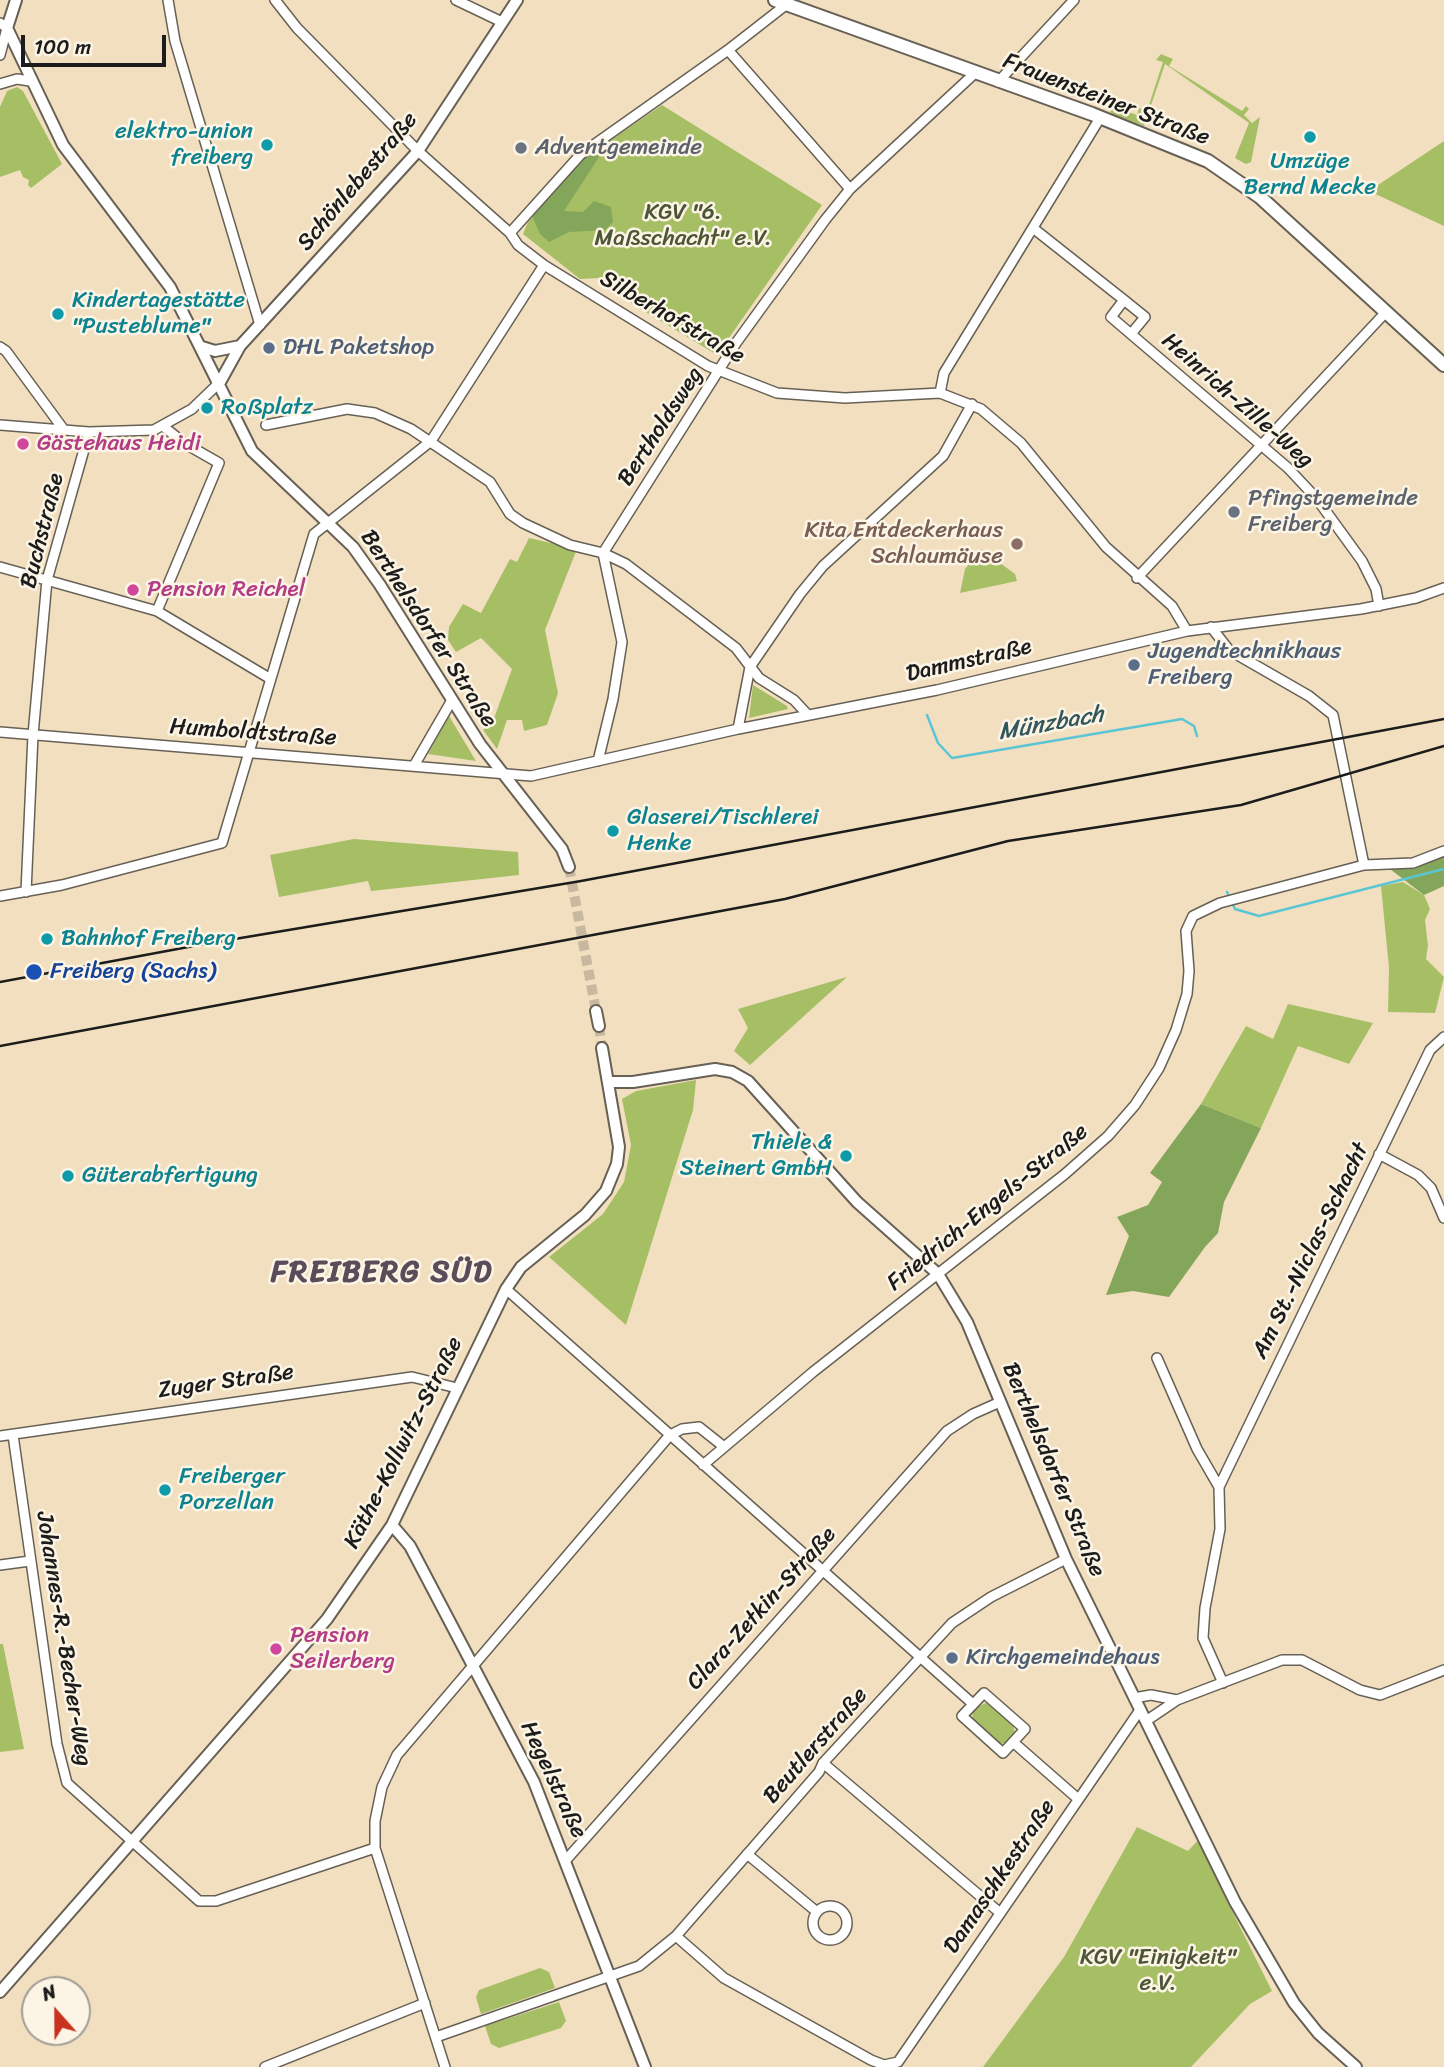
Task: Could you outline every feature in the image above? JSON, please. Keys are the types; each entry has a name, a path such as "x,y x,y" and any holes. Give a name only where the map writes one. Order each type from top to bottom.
{"main road":[{"name":"Frauensteiner Straße","path":"781,2 1169,144 1236,178 1444,365"}],"street":[{"path":"0,55 3,26 16,0"},
{"path":"167,0 175,41 260,325"},
{"name":"Silberhofstraße","path":"275,0 297,28 418,151 510,233 519,245 544,265 720,371 770,391 802,397 940,393 972,404 996,419 1021,443 1106,547 1172,607 1187,631"},
{"path":"456,0 502,22"},
{"name":"Schönlebestraße","path":"220,382 240,346 418,151 517,0"},
{"path":"998,82 1074,0"},
{"path":"510,233 581,154 729,50 781,2"},
{"name":"Berthelsdorfer Straße","path":"3,26 70,158 170,287 220,382 252,451 328,522 368,567 480,744 562,849 569,867"},
{"path":"729,50 850,189"},
{"name":"Bertholdsweg","path":"603,553 744,332 850,189 975,73"},
{"path":"0,84 17,79 30,81"},
{"path":"940,393 944,373 1100,118"},
{"name":"Heinrich-Zille-Weg","path":"1033,228 1145,317 1131,334"},
{"path":"0,896 26,892 222,843 314,534 431,441 544,265"},
{"name":"Heinrich-Zille-Weg","path":"1124,300 1111,317 1288,468 1336,520 1362,561 1376,589 1379,606"},
{"path":"1137,578 1386,312"},
{"path":"202,348 215,351 240,346"},
{"path":"0,347 6,351 64,430"},
{"path":"0,425 138,433 164,427 205,400 220,382"},
{"path":"738,729 750,667 800,594 823,566 943,456 972,404"},
{"path":"266,425 310,418 335,410 357,410 403,425 490,482 510,514 523,523 570,545 603,553 626,564 736,648 759,678 794,700 808,715"},
{"path":"157,611 219,463 164,427"},
{"name":"Buchstraße","path":"26,892 33,735 47,580 89,432"},
{"path":"598,761 613,699 622,642 603,553"},
{"path":"0,568 157,611 269,678"},
{"name":"Dammstraße","path":"503,775 531,776 738,729 937,690 1211,626 1379,606 1444,588"},
{"path":"1211,626 1229,650 1309,696 1333,715 1364,865 1413,863 1444,851"},
{"path":"415,765 452,700"},
{"name":"Humboldtstraße","path":"0,732 415,765 503,775"},
{"name":"Friedrich-Engels-Straße","path":"703,1465 723,1446 1065,1174 1108,1136 1135,1105 1159,1068 1176,1030 1187,994 1186,931 1193,916 1220,904 1364,865"},
{"path":"596,1011 598,1026"},
{"name":"Am St.-Niclas-Schacht","path":"1223,1683 1203,1638 1205,1608 1220,1529 1219,1487 1430,1050 1444,1037"},
{"path":"602,1048 608,1082"},
{"name":"Berthelsdorfer Straße","path":"608,1082 633,1082 715,1069 732,1072 748,1081 857,1202 938,1274 967,1322 1066,1559 1235,1902 1288,1993 1318,2033 1356,2067"},
{"name":"Käthe-Kollwitz-Straße","path":"0,1992 310,1640 392,1525 506,1289 521,1267 585,1215 606,1191 617,1164 619,1147 608,1082"},
{"path":"1379,1154 1418,1175 1431,1188 1444,1218"},
{"path":"506,1289 918,1659 973,1704"},
{"name":"Am St.-Niclas-Schacht","path":"1157,1358 1197,1449 1219,1487"},
{"name":"Zuger Straße","path":"0,1436 123,1416 412,1377 457,1388"},
{"name":"Clara-Zetkin-Straße","path":"566,1860 947,1431 973,1414 1000,1402"},
{"path":"446,2067 375,1848 375,1821 382,1787 397,1755 670,1435 682,1429 699,1427 723,1446"},
{"name":"Johannes-R.-Becher-Weg","path":"13,1435 63,1774 73,1789 199,1901 210,1902 375,1848"},
{"name":"Hegelstraße","path":"392,1525 410,1546 534,1782 645,2067"},
{"name":"Beutlerstraße","path":"436,2037 639,1966 676,1936 819,1772 823,1763 952,1623 991,1597 1066,1559"},
{"path":"0,1565 30,1561"},
{"path":"1146,1721 1177,1700 1282,1660 1302,1660 1360,1690 1380,1695 1444,1670"},
{"path":"984,1693 1025,1729 1013,1742 1003,1753 962,1716 984,1693"},
{"path":"1134,1698 1151,1695 1177,1700"},
{"name":"Damaschkestraße","path":"676,1936 724,1978 871,2060 891,2065 898,2062 1140,1710"},
{"path":"1013,1742 1077,1798"},
{"path":"823,1763 999,1912"},
{"path":"747,1854 817,1912"},
{"path":"265,2067 425,2003"}],"green space":[{"path":"1161,54 1173,59 1169,66 1242,111 1246,106 1249,109 1244,115 1252,123 1260,117 1251,162 1246,164 1235,158 1249,123 1165,64 1144,126 1111,114 1109,105 1137,115 1139,108 1147,111 1163,62 1156,60"},
{"path":"17,87 23,91 62,164 31,188 28,185 29,180 23,177 20,170 0,177 0,107 7,91"},
{"name":"KGV \"6. Maßschacht\" e.V.","path":"662,105 822,205 717,355 598,283 600,278 580,279 523,234 528,222 589,155"},
{"path":"614,134 564,211 583,212 594,201 611,207 613,222 605,230 569,232 549,242 540,234 532,216 578,160"},
{"path":"1444,141 1444,226 1369,191"},
{"path":"529,538 577,549 545,630 558,693 547,725 524,731 522,720 507,720 497,749 483,730 493,721 512,669 481,638 456,652 448,640 449,627 463,604 481,613 510,559 517,562"},
{"path":"981,549 1015,574 1017,581 960,593 965,569"},
{"path":"753,685 787,706 788,709 749,718"},
{"path":"449,716 476,761 428,754"},
{"path":"354,839 518,852 519,875 371,891 368,881 279,897 270,855"},
{"path":"1444,851 1444,886 1424,895 1386,866"},
{"path":"1403,882 1424,895 1430,909 1425,920 1428,946 1426,959 1444,977 1435,1013 1388,1012 1389,968 1381,886"},
{"path":"847,977 750,1065 734,1051 748,1028 738,1009"},
{"path":"1288,1004 1373,1023 1349,1064 1298,1046 1261,1128 1201,1104 1246,1026 1273,1039"},
{"path":"696,1080 693,1110 626,1325 549,1257 603,1214 624,1182 631,1145 622,1099 636,1091"},
{"path":"1201,1104 1261,1128 1224,1202 1218,1233 1169,1297 1133,1291 1106,1295 1129,1236 1117,1217 1148,1205 1162,1182 1150,1173"},
{"path":"0,1644 3,1644 24,1749 0,1752"},
{"path":"988,1702 1012,1722 1015,1732 1008,1743 995,1744 972,1721 973,1709"},
{"name":"KGV \"Einigkeit\" e.V.","path":"1137,1827 1188,1851 1202,1836 1224,1895 1272,1991 1250,2004 1191,2067 983,2067 1064,1957"},
{"path":"540,1968 549,1972 555,1988 481,2014 476,1997 479,1990"},
{"path":"559,2002 566,2021 561,2028 499,2048 491,2044 485,2026"}],"waterway":[{"name":"Münzbach","path":"927,715 938,743 952,758 1182,719 1194,726 1197,736"},
{"name":"Münzbach","path":"1227,892 1235,909 1259,916 1444,869"}],"tunnel":[{"path":"569,867 596,1011"},
{"path":"599,1026 602,1048"}],"railway":[{"path":"0,982 199,945 581,881 1444,719"},
{"path":"0,1046 785,899 1008,841 1241,805 1444,746"}],"place":[{"name":"Umzüge Bernd Mecke","path":"1310,137"},
{"name":"elektro-union freiberg","path":"267,145"},
{"name":"Adventgemeinde","path":"521,148"},
{"name":"Kindertagestätte \"Pusteblume\"","path":"58,314"},
{"name":"DHL Paketshop","path":"269,348"},
{"name":"Roßplatz","path":"207,408"},
{"name":"Gästehaus Heidi","path":"23,444"},
{"name":"Pfingstgemeinde Freiberg","path":"1234,512"},
{"name":"Kita Entdeckerhaus Schlaumäuse","path":"1017,544"},
{"name":"Pension Reichel","path":"133,590"},
{"name":"Jugendtechnikhaus Freiberg","path":"1134,665"},
{"name":"Glaserei/Tischlerei Henke","path":"613,831"},
{"name":"Bahnhof Freiberg","path":"47,939"},
{"name":"Freiberg (Sachs)","path":"34,972"},
{"name":"Thiele & Steinert GmbH","path":"846,1156"},
{"name":"Güterabfertigung","path":"68,1176"},
{"name":"Freiberger Porzellan","path":"165,1490"},
{"name":"Pension Seilerberg","path":"276,1649"},
{"name":"Kirchgemeindehaus","path":"952,1658"}],"district":[{"name":"FREIBERG SÜD","path":"382,1273"}]}
